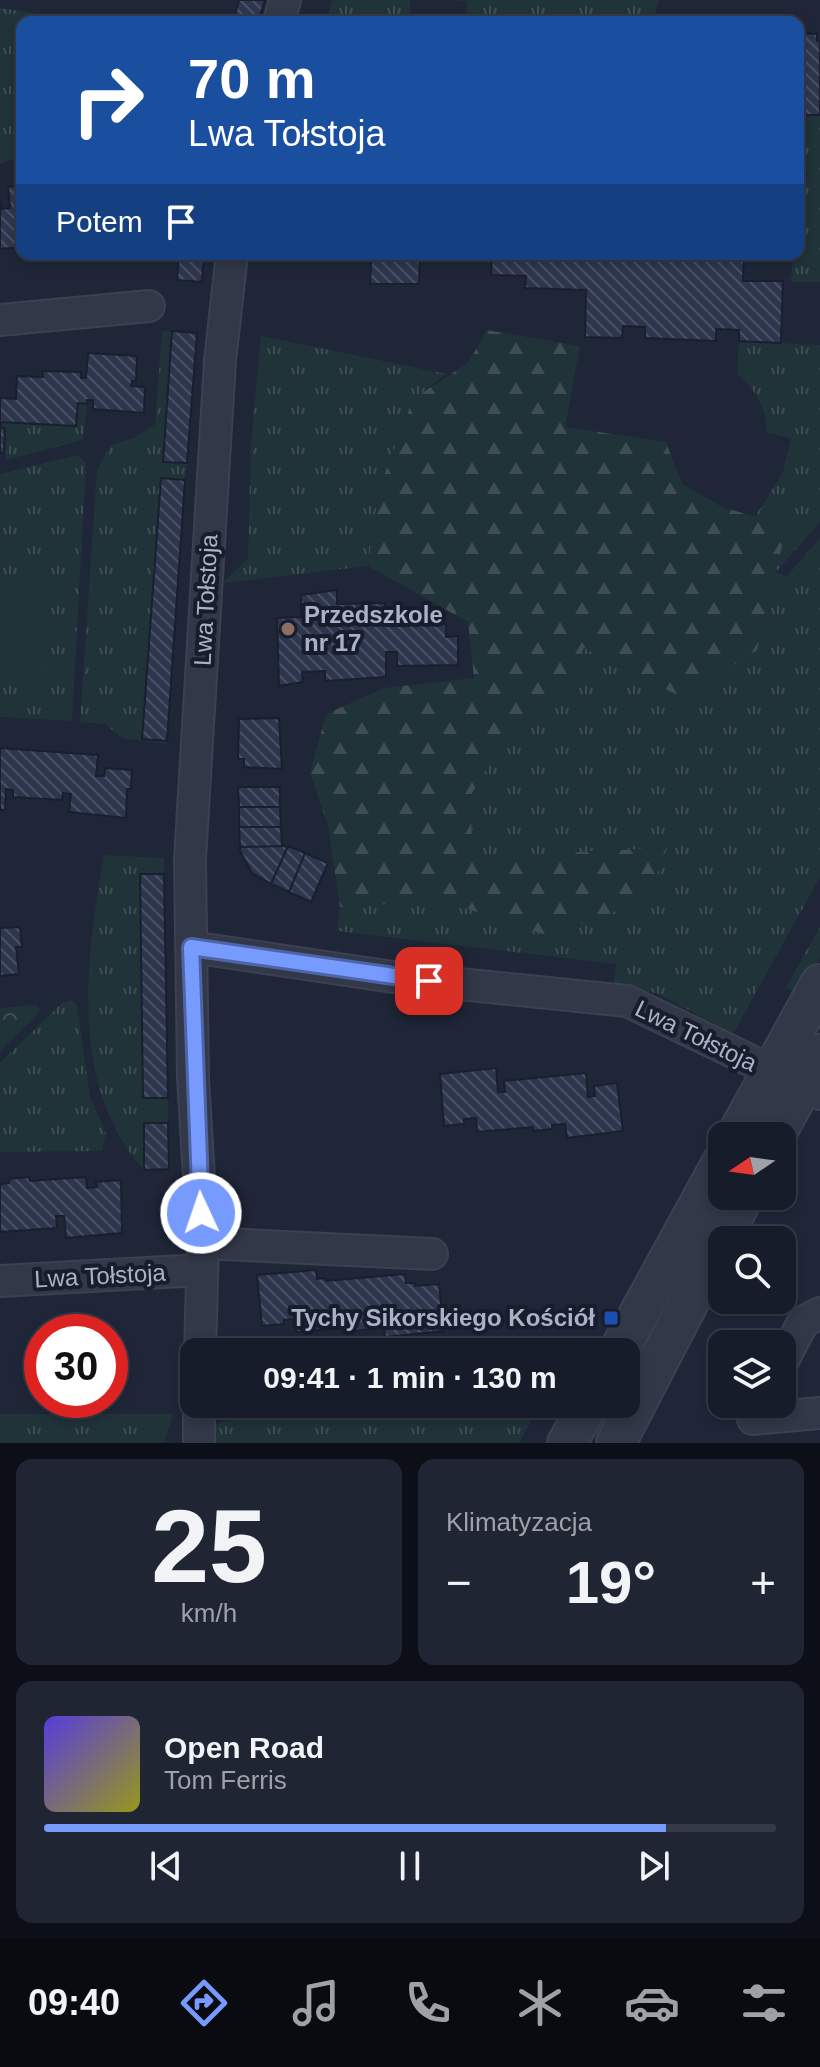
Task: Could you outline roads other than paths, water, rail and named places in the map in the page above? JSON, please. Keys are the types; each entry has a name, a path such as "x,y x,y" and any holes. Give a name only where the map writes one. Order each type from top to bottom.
{"street":[{"name":"Lwa Tołstoja","path":"200,1338 202,1257 190,859 219,377 231,260"},
{"path":"0,320 149,306"},
{"name":"Lwa Tołstoja","path":"191,947 400,978 627,1001 804,1077"},
{"path":"782,1122 804,1077 820,984"},
{"path":"752,1122 804,1077"},
{"path":"626,1338 708,1188"},
{"path":"616,1443 737,1210"},
{"name":"Lwa Tołstoja","path":"0,1281 202,1257 432,1254"},
{"path":"796,1336 803,1322 820,1313"},
{"path":"752,1422 820,1413"},
{"path":"199,1418 199,1443"},
{"path":"567,1443 581,1418"}],"place":[{"name":"Przedszkole nr 17","path":"288,629"},
{"name":"Tychy Sikorskiego Kościół","path":"611,1318"}]}
